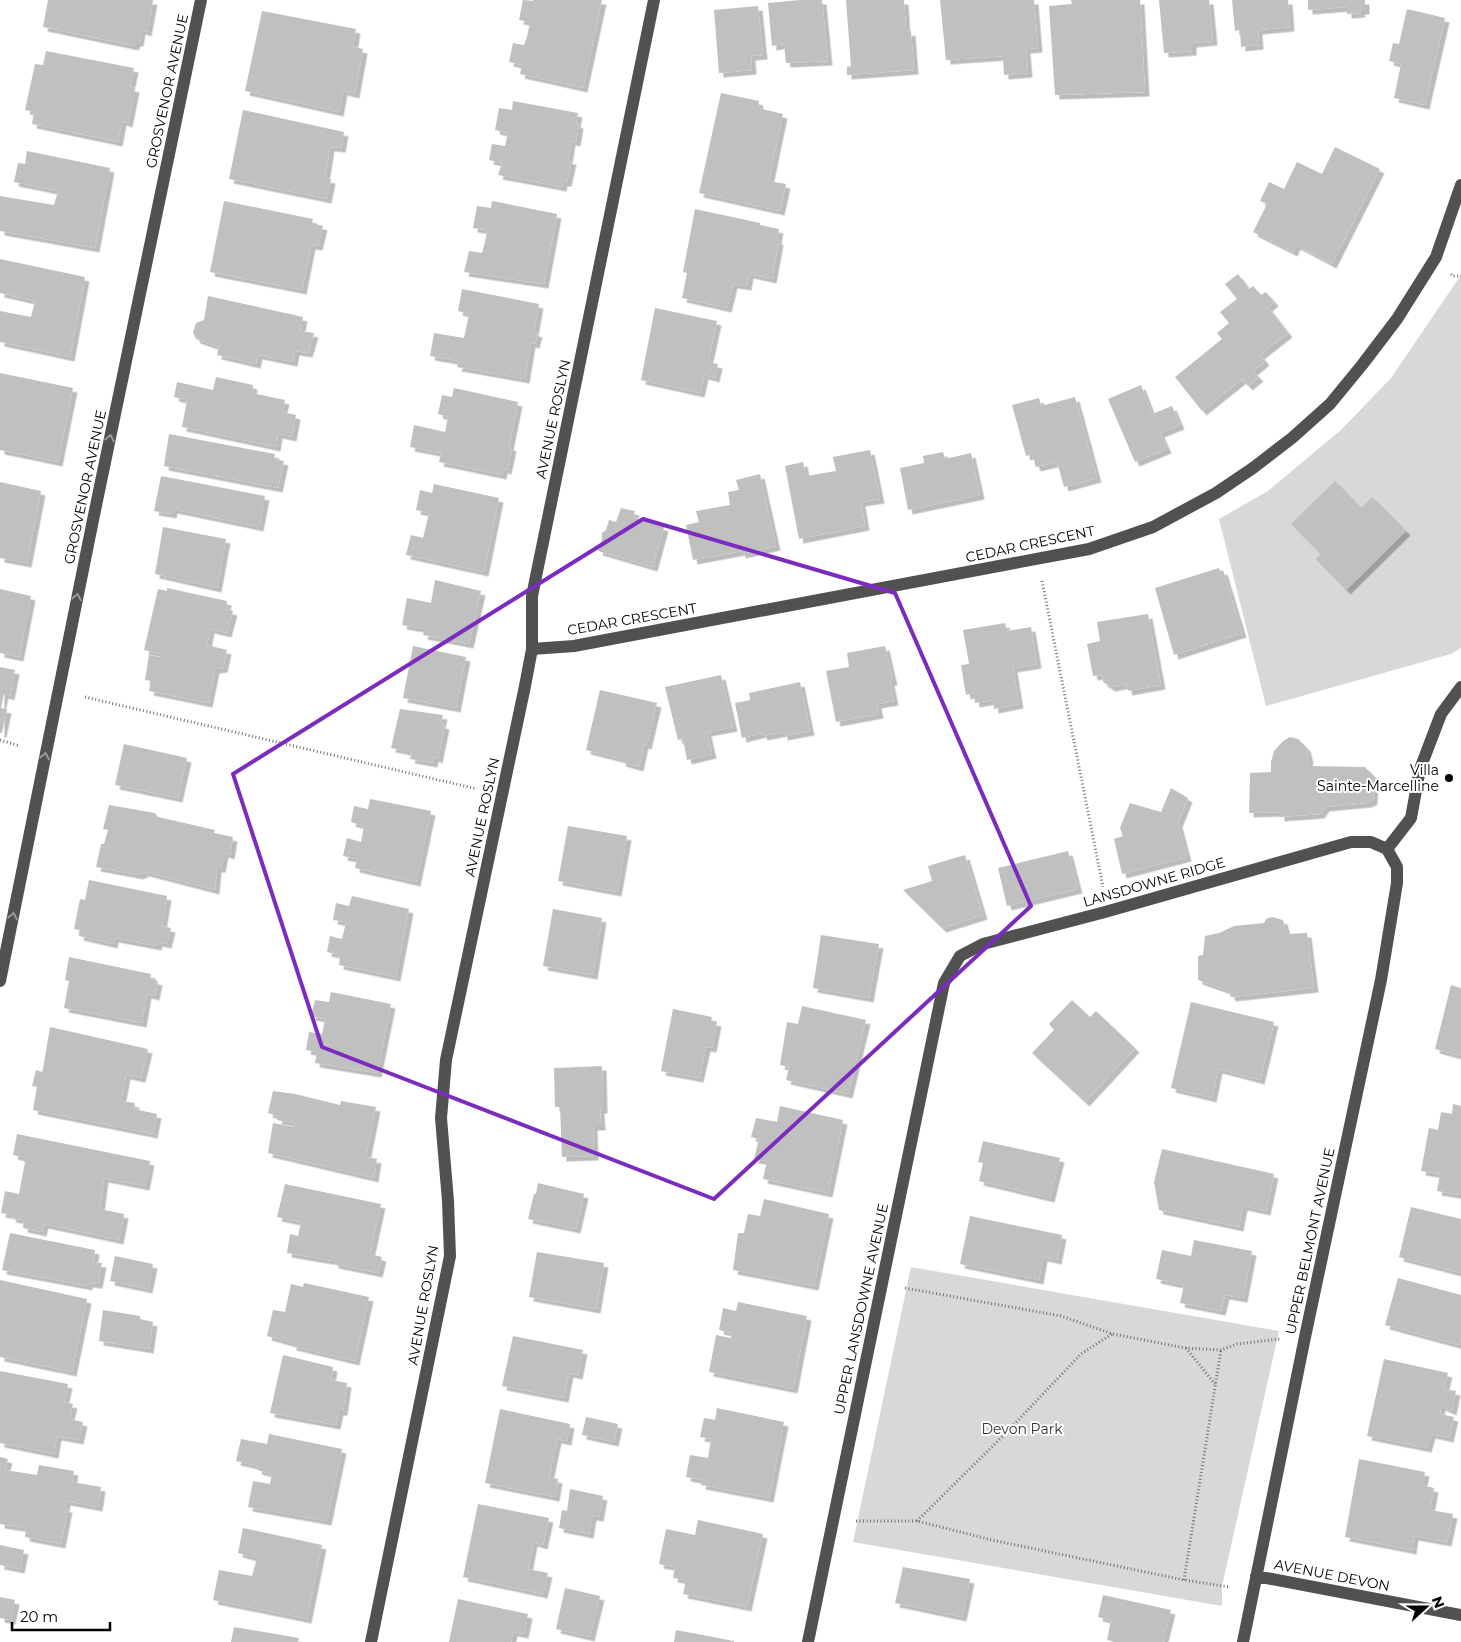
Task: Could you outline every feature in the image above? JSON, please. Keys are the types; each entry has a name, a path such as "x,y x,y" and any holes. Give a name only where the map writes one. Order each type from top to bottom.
{"street":[{"name":"GROSVENOR AVENUE","path":"0,981 91,529 202,0"},
{"name":"AVENUE ROSLYN","path":"371,1642 450,1256 448,1200 441,1118 446,1060 532,649 532,596 654,0"},
{"name":"CEDAR CRESCENT","path":"532,649 574,646 1080,551 1152,527 1216,493 1253,468 1292,438 1330,404 1397,319 1436,257 1461,185"},
{"path":"1387,849 1411,818 1420,768 1440,714 1461,687"},
{"name":"LANSDOWNE RIDGE","path":"944,983 960,956 983,944 1351,842 1371,842 1387,849"},
{"name":"UPPER BELMONT AVENUE","path":"1242,1642 1381,980 1397,883 1397,867 1387,849"},
{"name":"UPPER LANSDOWNE AVENUE","path":"808,1642 944,983"},
{"name":"AVENUE DEVON","path":"1256,1576 1461,1615"}],"path":[{"path":"1041,578 1103,887"},
{"path":"85,697 477,789"},
{"path":"0,740 20,746"},
{"path":"902,1288 1061,1316 1113,1334 1185,1348 1221,1350 1237,1344 1282,1338"},
{"path":"917,1521 1004,1435 1081,1354 1113,1334"},
{"path":"1185,1348 1216,1384"},
{"path":"1184,1580 1221,1350"},
{"path":"853,1521 917,1521 992,1540 1184,1580 1230,1587"}],"highlighted area":[{"path":"643,519 895,593 1031,906 714,1199 322,1047 233,774"}],"green space":[{"path":"1461,275 1461,648 1451,654 1266,706 1219,519 1268,491 1341,430 1391,378"},
{"name":"Devon Park","path":"911,1267 1279,1331 1222,1586 1222,1606 853,1542"}],"building":[{"path":"48,0 153,0 147,32 141,30 139,42 136,42 134,46 43,27"},
{"path":"523,0 602,0 583,88 520,74 522,65 509,62 513,43 524,45 527,37 530,22 519,20"},
{"path":"822,0 828,61 786,63 784,44 772,46 768,3"},
{"path":"846,0 904,0 906,32 911,31 914,70 847,75 847,67 851,66"},
{"path":"940,0 1034,0 1038,48 1026,49 1028,73 1004,75 1003,56 946,60"},
{"path":"1071,0 1140,0 1145,92 1055,95 1049,6 1072,4"},
{"path":"1159,0 1209,0 1213,41 1192,43 1192,51 1164,53"},
{"path":"1232,0 1288,0 1290,27 1258,30 1259,45 1241,47 1240,30 1235,31"},
{"path":"1308,0 1365,0 1365,10 1360,10 1361,13 1347,14 1347,7 1308,10"},
{"path":"758,6 763,55 751,56 752,70 719,73 714,10"},
{"path":"1407,9 1445,18 1425,105 1394,98 1401,64 1389,61 1393,43 1399,44"},
{"path":"262,11 356,29 353,47 363,49 355,94 343,91 339,112 245,91"},
{"path":"46,51 134,68 130,87 135,88 128,123 122,121 118,142 32,124 34,112 25,110 35,64 43,65"},
{"path":"721,93 759,101 758,108 783,114 769,181 786,184 780,211 699,193"},
{"path":"513,101 578,113 576,123 579,124 576,142 571,141 568,160 572,160 567,182 563,182 562,187 498,175 502,163 489,160 492,144 505,146 508,133 495,130 499,108 512,110"},
{"path":"243,110 344,132 341,148 330,147 325,178 331,179 327,199 229,179"},
{"path":"1335,147 1380,169 1332,264 1296,245 1293,252 1253,232 1267,204 1260,201 1269,182 1284,189 1297,162 1322,174"},
{"path":"27,151 110,168 95,248 0,231 0,196 54,205 58,191 14,182 18,163 25,164"},
{"path":"224,201 313,219 312,223 323,226 318,246 311,245 302,290 210,272"},
{"path":"492,201 557,214 544,284 464,272 469,251 482,253 486,238 487,230 473,228 477,206 491,208"},
{"path":"695,209 779,229 777,240 779,241 772,279 749,274 747,286 733,284 727,308 682,298 687,273 683,272"},
{"path":"0,259 85,277 70,357 0,342 0,311 31,317 35,301 0,293"},
{"path":"1238,274 1249,289 1253,286 1261,295 1266,292 1274,302 1268,307 1288,333 1260,355 1265,361 1253,371 1259,377 1248,386 1242,379 1202,411 1175,377 1222,339 1217,333 1229,323 1220,312 1237,299 1225,284"},
{"path":"462,289 539,304 534,332 538,333 535,344 531,343 525,379 457,367 459,361 430,356 434,333 464,338 469,314 458,311"},
{"path":"208,296 303,317 300,331 314,333 308,353 295,351 293,362 258,355 256,364 217,355 219,347 196,339 193,332 196,323 204,320"},
{"path":"655,308 717,321 708,362 718,364 715,378 704,375 700,393 641,380"},
{"path":"0,373 73,388 58,462 0,450"},
{"path":"216,377 253,385 252,393 285,400 282,412 296,415 292,437 278,434 276,447 182,427 187,400 174,397 177,382 213,390"},
{"path":"1141,385 1152,414 1172,406 1180,425 1160,433 1167,449 1135,462 1108,399"},
{"path":"454,388 518,402 509,446 512,447 507,470 503,469 502,475 439,462 441,453 410,447 414,425 445,432 448,417 438,414 442,395 452,397"},
{"path":"1075,397 1097,478 1064,487 1057,462 1036,467 1032,454 1026,456 1012,405 1039,398 1041,406"},
{"path":"169,434 275,454 274,459 284,461 278,488 164,466"},
{"path":"870,450 880,499 861,502 865,526 799,539 785,466 803,462 806,476 836,471 833,457"},
{"path":"943,452 945,459 971,453 980,495 908,510 900,468 924,463 923,456"},
{"path":"760,474 776,546 741,554 741,551 693,560 686,525 699,522 696,511 730,505 728,492 739,490 736,480"},
{"path":"161,476 265,496 259,527 173,509 172,514 154,511"},
{"path":"1335,481 1361,508 1372,497 1406,531 1346,590 1316,559 1321,554 1291,524"},
{"path":"0,482 41,491 27,563 0,558"},
{"path":"434,484 499,498 484,572 406,555 411,535 423,538 429,513 416,510 420,490 432,493"},
{"path":"621,508 635,511 633,517 664,527 653,567 598,551 602,540 602,533 606,530 609,520 616,522"},
{"path":"163,527 226,539 217,588 155,574"},
{"path":"1219,568 1220,571 1223,570 1242,633 1174,655 1155,588"},
{"path":"435,580 481,591 469,644 423,635 425,629 402,625 407,598 431,603"},
{"path":"167,588 227,601 226,609 233,611 227,633 210,629 207,645 227,650 223,668 215,669 208,703 149,691 151,681 145,680 149,655 160,657 161,654 144,650 158,589 167,591"},
{"path":"0,589 31,596 19,657 0,653"},
{"path":"1148,614 1161,685 1128,691 1126,684 1111,687 1103,682 1102,675 1093,676 1087,644 1100,641 1097,622"},
{"path":"1005,623 1007,631 1031,627 1037,664 1013,668 1019,704 994,709 993,700 975,703 974,693 966,695 961,665 969,664 963,630"},
{"path":"413,646 466,657 456,708 403,698"},
{"path":"885,646 893,681 890,681 894,701 877,704 879,714 836,722 826,671 849,667 847,653"},
{"path":"0,667 15,670 10,696 4,694 1,708 7,709 2,733 0,733"},
{"path":"721,675 733,727 707,732 712,754 687,760 683,739 678,740 665,687"},
{"path":"800,682 810,731 783,736 783,732 763,736 762,733 742,738 735,703 750,700 749,693"},
{"path":"600,690 657,703 647,745 644,744 639,767 621,762 622,759 586,750"},
{"path":"400,709 443,715 441,724 445,725 438,759 434,757 433,763 410,759 412,752 391,748"},
{"path":"1290,737 1298,739 1306,747 1309,758 1307,766 1365,767 1374,776 1373,800 1367,803 1325,807 1320,814 1280,817 1280,812 1249,813 1250,773 1271,772 1274,751 1283,741"},
{"path":"124,744 187,758 178,798 115,785"},
{"path":"1171,788 1188,798 1178,823 1187,857 1122,874 1114,839 1123,836 1120,828 1130,803 1161,812"},
{"path":"370,799 431,811 416,882 355,868 357,859 343,856 347,838 361,842 364,826 351,822 354,806 368,809"},
{"path":"109,805 155,813 158,817 215,830 214,833 233,837 230,855 224,853 221,868 217,868 215,890 145,872 139,875 96,867 101,844 104,844 108,830 103,829"},
{"path":"568,826 627,836 617,892 558,881"},
{"path":"1068,851 1078,889 1007,906 998,868"},
{"path":"965,855 983,915 942,928 903,890 932,881 928,866"},
{"path":"89,880 167,896 162,926 171,928 167,944 158,942 157,946 114,938 113,944 79,936 80,930 74,929 80,899 85,900"},
{"path":"352,896 409,909 396,977 339,965 340,955 327,952 330,936 342,939 346,922 333,920 336,903 349,906"},
{"path":"553,909 602,918 593,975 543,966"},
{"path":"1272,917 1283,920 1287,934 1307,933 1314,988 1231,997 1229,991 1198,980 1198,956 1203,955 1205,936 1219,933 1234,926 1264,923 1266,919"},
{"path":"821,935 879,944 869,998 813,988"},
{"path":"69,957 151,974 150,979 158,981 155,996 147,994 142,1023 64,1008 69,981 65,980"},
{"path":"1451,985 1461,988 1461,1056 1435,1049"},
{"path":"331,992 391,1004 377,1073 315,1063 317,1052 306,1050 309,1032 322,1034 325,1019 311,1016 315,1000 329,1002"},
{"path":"1072,1000 1090,1017 1096,1011 1135,1048 1085,1102 1032,1053 1054,1030 1049,1024"},
{"path":"1191,1002 1274,1022 1260,1080 1218,1069 1212,1098 1171,1088"},
{"path":"802,1006 866,1020 848,1094 786,1080 789,1067 780,1065 787,1022 798,1024"},
{"path":"673,1009 712,1017 711,1021 717,1022 712,1048 706,1047 699,1078 661,1071"},
{"path":"50,1027 148,1049 141,1078 126,1075 121,1101 135,1103 134,1109 157,1114 153,1134 33,1110 37,1087 32,1086 36,1070 42,1072 43,1069"},
{"path":"602,1066 603,1109 600,1109 601,1126 593,1126 594,1156 562,1157 560,1107 555,1107 554,1068"},
{"path":"273,1091 295,1094 340,1105 341,1101 376,1107 366,1157 377,1159 374,1178 268,1153 273,1123 294,1127 295,1123 277,1120 278,1116 268,1113"},
{"path":"1453,1104 1461,1106 1461,1195 1437,1191 1440,1174 1421,1171 1429,1128 1438,1130 1441,1112 1452,1114"},
{"path":"780,1106 843,1120 828,1193 763,1179 767,1161 754,1159 759,1139 751,1137 756,1118 777,1122"},
{"path":"17,1134 150,1161 145,1186 104,1178 100,1209 124,1214 119,1240 44,1224 42,1232 23,1228 24,1220 11,1218 12,1215 1,1213 5,1191 19,1194 25,1162 22,1160 22,1157 13,1155"},
{"path":"983,1141 1060,1158 1050,1198 979,1181 983,1163 978,1162"},
{"path":"1162,1149 1274,1174 1266,1211 1243,1206 1239,1227 1159,1210 1154,1182"},
{"path":"538,1183 584,1194 576,1229 528,1219"},
{"path":"285,1184 381,1204 370,1254 382,1257 378,1273 334,1264 334,1261 287,1253 290,1234 298,1236 301,1222 277,1217"},
{"path":"764,1199 829,1214 814,1286 733,1270 738,1233 744,1233 748,1214 760,1216"},
{"path":"1411,1207 1461,1219 1461,1273 1399,1257"},
{"path":"970,1216 1062,1235 1057,1260 1043,1257 1039,1280 960,1264"},
{"path":"10,1233 95,1250 93,1262 102,1263 98,1284 88,1283 88,1286 2,1270"},
{"path":"1194,1240 1252,1251 1243,1298 1225,1295 1221,1311 1180,1303 1184,1285 1156,1279 1162,1250 1191,1256"},
{"path":"537,1252 604,1263 596,1309 529,1297"},
{"path":"115,1256 153,1264 148,1289 110,1281"},
{"path":"1398,1278 1461,1295 1461,1338 1459,1345 1385,1325"},
{"path":"0,1280 87,1299 72,1372 0,1357"},
{"path":"304,1283 369,1297 355,1361 292,1346 292,1343 267,1336 273,1310 285,1312 291,1284 303,1287"},
{"path":"738,1302 807,1316 793,1389 709,1372 716,1335 731,1338 732,1333 719,1330 723,1308 736,1311"},
{"path":"103,1310 140,1316 140,1319 153,1322 149,1349 99,1341"},
{"path":"513,1336 583,1350 578,1375 569,1373 564,1398 502,1386"},
{"path":"283,1355 333,1367 331,1380 347,1383 343,1411 339,1411 336,1425 270,1413"},
{"path":"1384,1359 1448,1373 1444,1389 1456,1391 1452,1411 1441,1406 1440,1414 1454,1417 1449,1438 1431,1434 1427,1448 1367,1436"},
{"path":"0,1371 68,1384 64,1402 73,1404 69,1419 83,1422 79,1440 57,1436 54,1454 0,1443"},
{"path":"717,1408 784,1422 769,1498 701,1485 702,1480 686,1477 690,1455 708,1458 711,1439 700,1437 704,1418 715,1420"},
{"path":"500,1409 570,1424 567,1441 557,1439 549,1477 558,1479 555,1497 485,1483"},
{"path":"586,1417 618,1424 614,1442 582,1435"},
{"path":"269,1434 342,1449 327,1521 248,1507 253,1481 270,1484 272,1474 257,1470 258,1466 236,1461 241,1439 267,1444"},
{"path":"0,1457 8,1459 5,1470 37,1475 39,1465 74,1471 72,1482 101,1487 98,1507 66,1501 65,1508 68,1508 61,1544 25,1537 26,1528 0,1524"},
{"path":"1359,1459 1425,1472 1422,1485 1434,1488 1430,1510 1453,1514 1447,1542 1414,1536 1412,1550 1345,1537"},
{"path":"570,1489 603,1496 599,1517 592,1516 589,1534 559,1528 562,1510 567,1511"},
{"path":"478,1504 549,1518 543,1545 533,1542 528,1569 548,1573 543,1594 463,1577"},
{"path":"698,1520 763,1534 747,1607 683,1594 686,1580 673,1578 675,1567 659,1564 666,1529 695,1535"},
{"path":"243,1528 322,1545 307,1619 213,1600 219,1570 252,1576 257,1558 238,1553"},
{"path":"0,1545 24,1550 20,1569 0,1565"},
{"path":"903,1567 970,1579 962,1617 895,1603"},
{"path":"565,1588 600,1596 590,1637 556,1629"},
{"path":"1103,1595 1171,1610 1163,1642 1117,1642 1107,1640 1111,1620 1098,1617"},
{"path":"0,1597 15,1600 11,1620 0,1618"},
{"path":"458,1599 528,1614 524,1634 513,1632 511,1642 449,1642"},
{"path":"234,1627 299,1638 298,1642 231,1642"},
{"path":"676,1630 734,1641 734,1642 674,1642"}],"place":[{"name":"Villa Sainte-Marcelline","path":"1449,778"}]}
